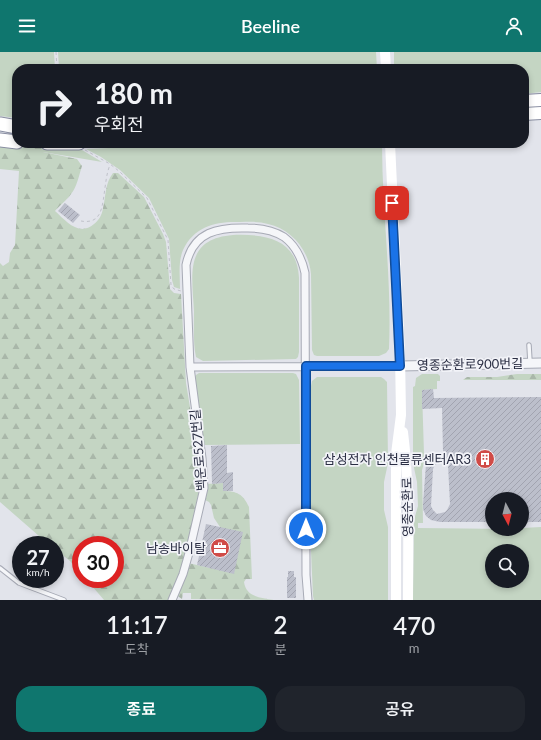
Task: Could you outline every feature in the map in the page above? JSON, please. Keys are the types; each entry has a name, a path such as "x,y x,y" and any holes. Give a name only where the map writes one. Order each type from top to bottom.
{"highway":[{"path":"529,101 541,100"},
{"path":"529,113 541,112"},
{"path":"0,124 12,125"},
{"path":"0,140 12,141"}],"main road":[{"path":"385,52 386,64"},
{"name":"영종순환로","path":"390,148 401,415 406,458 408,600"},
{"name":"영종순환로","path":"396,600 396,454 401,415"}],"street":[{"name":"백운로527번길","path":"172,600 183,574 189,553 204,488 190,367 186,270 189,253 200,238 214,230 243,228 268,230 283,236 295,248 302,261 305,279 306,580 308,600"},
{"name":"영종순환로900번길","path":"400,366 541,363"},
{"path":"190,367 400,366"}],"lane":[{"path":"529,345 530,363"},
{"path":"0,568 12,577"},
{"path":"33,588 64,600"}],"path":[{"path":"56,52 57,64"},
{"path":"85,148 110,164 136,186 150,202 168,240 172,285 174,289 182,291"},
{"path":"81,221 90,221 98,216 102,207 106,178 110,164"}],"green space":[{"path":"0,52 54,52 55,64 12,64 12,117 0,116"},
{"path":"58,52 376,52 377,64 59,64"},
{"path":"394,52 541,52 541,92 529,93 529,64 394,64"},
{"path":"0,144 12,145 12,148 43,148 43,152 77,159 82,166 76,184 70,196 55,211 68,223 83,229 88,228 99,219 103,211 108,181 113,173 118,173 144,197 166,242 170,289 174,293 181,294 186,383 196,444 199,487 197,504 181,572 170,600 104,600 94,588 124,588 124,536 72,536 72,563 64,556 64,536 39,536 0,502 0,263 3,266 9,262 10,253 15,245 19,171 0,169"},
{"path":"43,148 79,148 102,162 43,152"},
{"path":"382,148 390,323 389,349 386,353 379,356 314,355 312,350 310,265 303,249 291,236 276,227 265,223 231,222 215,224 200,230 193,235 183,250 180,264 180,289 174,287 172,280 169,239 149,198 120,170 86,149"},
{"path":"233,235 257,236 277,241 286,247 292,254 297,265 299,278 299,352 296,359 203,361 196,357 192,284 194,261 199,251 206,243 217,238"},
{"path":"199,373 296,374 299,380 300,444 204,445 194,378"},
{"path":"422,374 438,374 440,376 440,381 437,381 437,389 422,390 424,454 427,454 428,457 422,470 423,523 418,523 418,528 485,529 485,536 529,536 529,528 541,527 541,600 413,600 414,520 418,506 417,482 413,463 413,387 415,386 416,378"},
{"path":"517,374 541,374 541,380 463,380 467,377 497,377"},
{"path":"317,377 381,377 387,382 388,463 384,482 384,510 388,527 388,600 314,600 311,551 311,386 312,381"},
{"path":"223,483 223,491 239,494 249,507 252,579 246,579 244,582 245,587 255,596 274,600 191,599 191,593 183,593 182,599 176,595 188,563 233,573 220,527 214,518 211,505 205,500 206,484"}],"building":[{"path":"65,203 80,215 73,223 58,211"},
{"name":"삼성전자 인천물류센터AR3","path":"433,389 434,398 541,397 541,522 529,522 529,492 485,492 485,522 440,522 431,520 426,516 423,509 423,504 426,464 431,457 443,452 442,408 422,409 422,390","holes":["441,461 448,462 450,504 445,512 437,514 431,506 433,469 435,465"]},
{"path":"227,445 227,473 233,472 233,491 223,491 223,483 212,484 211,446"},
{"path":"206,524 243,532 234,574 197,565"},
{"path":"288,571 294,571 294,577 296,577 296,598 287,598"}],"place":[{"name":"삼성전자 인천물류센터AR3","path":"485,459"},
{"name":"남송바이탈","path":"220,548"}],"route":[{"path":"306,529 306,366 400,366 392,203"}]}
